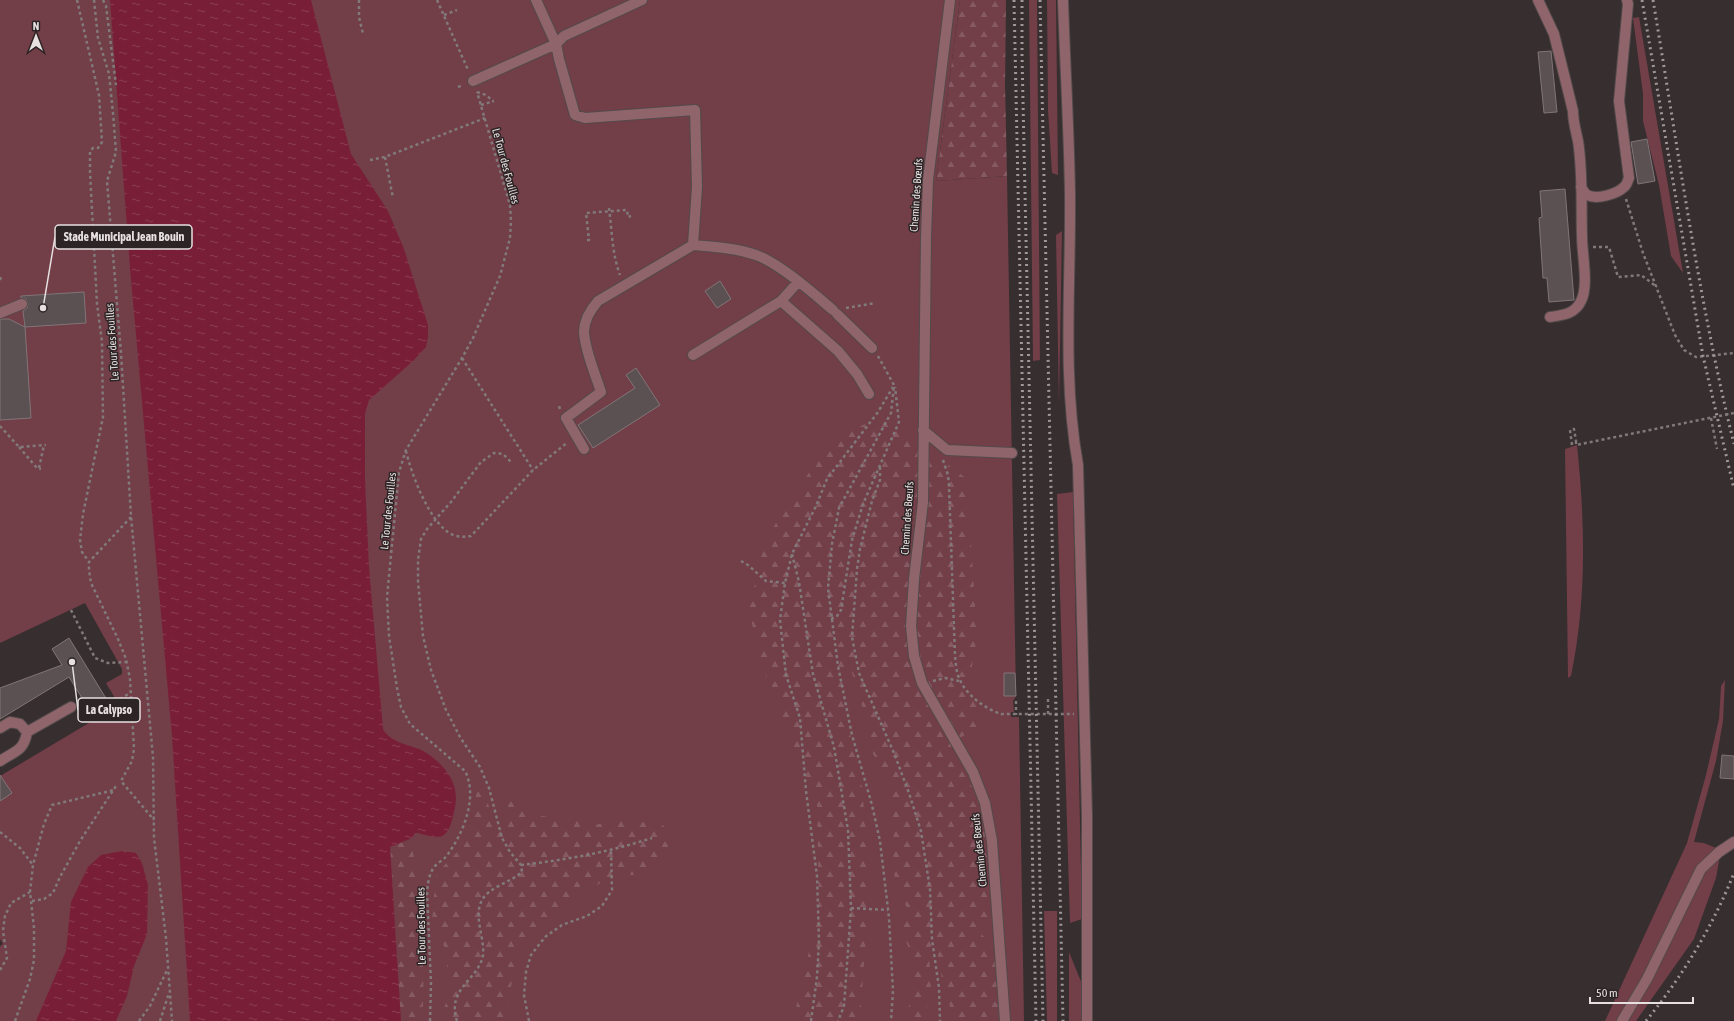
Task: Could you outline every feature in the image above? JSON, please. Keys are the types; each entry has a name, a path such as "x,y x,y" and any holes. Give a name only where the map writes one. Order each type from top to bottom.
{"street":[{"path":"536,0 556,44 575,115 585,118 695,110 697,187 693,245"},
{"path":"473,81 556,44 564,36 642,0"},
{"name":"Chemin des Bœufs","path":"950,0 928,180 922,430 922,508 914,579 911,626 914,656 922,683 973,772 985,804 992,841 1005,1021"},
{"path":"1063,0 1070,193 1068,337 1073,436 1078,465 1087,802 1089,893 1087,1021"},
{"path":"1538,0 1554,34 1573,111 1573,120 1578,142 1581,187 1584,284 1582,300 1575,309 1567,315 1550,317"},
{"path":"1581,187 1585,194 1592,197 1612,194 1626,186 1628,178 1619,101 1628,4 1627,0"},
{"path":"584,449 566,418 601,392 589,354 584,331 590,311 598,301 693,245 731,248 758,256 798,282 835,312 872,348"},
{"path":"693,356 781,301 798,282"},
{"path":"781,301 838,351 858,374 869,394"},
{"path":"0,313 22,304"},
{"path":"922,430 947,450 1012,453"},
{"path":"27,732 71,707"},
{"path":"0,728 10,722 20,724 27,732"},
{"path":"0,748 3,759 19,750 25,743 27,732"},
{"path":"1622,1021 1647,979 1702,870 1719,852 1734,842"}],"path":[{"path":"77,0 99,95 102,142 98,148 93,148 90,151 90,172 97,304 102,342 103,417 83,514 80,540 82,552 89,562 91,583 118,639 130,679 134,749 132,761 121,781 155,821"},
{"name":"Le Tour des Fouilles","path":"94,0 98,38 109,74 116,152 107,182 122,368 131,516 153,757 155,821 154,838 161,888 172,1021"},
{"path":"103,0 106,6 116,85"},
{"path":"359,0 363,34"},
{"name":"Le Tour des Fouilles","path":"430,1021 427,892 429,878 434,868 448,855 462,830 471,794 469,779 465,771 410,724 402,707 397,688 389,636 387,597 399,472 406,450 473,338 500,276 510,238 511,221 510,205 477,92 437,0"},
{"path":"444,15 458,10"},
{"path":"477,92 486,95 494,101 481,105"},
{"path":"370,160 385,157 485,118"},
{"path":"385,157 394,198"},
{"path":"1621,190 1627,200 1644,253 1675,335 1684,350 1696,357 1734,353"},
{"path":"610,210 617,266 624,285"},
{"path":"587,240 589,240 586,213 610,210 627,210 628,217 631,216"},
{"path":"1582,248 1609,247 1618,277 1641,275 1657,287"},
{"path":"835,312 875,303"},
{"path":"831,618 837,616 841,610 852,540 863,504 899,422 894,385 885,366 872,348"},
{"path":"462,358 533,470"},
{"path":"811,1021 817,978 819,941 817,876 806,791 800,718 786,675 780,620 785,583 792,554 816,506 827,479 878,412 894,385"},
{"path":"891,1021 893,991 888,910 880,841 872,805 852,735 831,618 828,588 832,544 839,508 891,413 894,385"},
{"path":"1572,445 1570,430 1574,429 1576,445 1734,413"},
{"path":"1711,418 1717,449"},
{"path":"0,426 19,447 40,469 45,445 19,447"},
{"path":"406,450 410,468 416,484 436,520 452,534 461,537 471,536 533,470 572,439"},
{"path":"457,1021 456,1003 458,992 473,975 483,956 480,927 481,901 487,893 514,879 522,872 521,865 510,852 502,838 489,788 480,767 456,730 431,670 423,636 418,581 418,560 421,539 426,530 436,520 481,462 494,453 503,454 512,463"},
{"path":"939,454 946,466 949,486 955,656 960,681 975,698 990,709 1001,714 1067,714"},
{"path":"880,467 880,480 872,501 860,549 852,637 859,673 894,753 921,831 930,889 932,939 938,988 940,1021"},
{"path":"89,562 131,516"},
{"path":"792,554 799,582 813,674 834,747 848,830 851,908 844,1006 838,1021"},
{"path":"741,561 748,565 766,581 785,583"},
{"path":"71,610 95,658 108,663 126,662"},
{"path":"922,683 945,678 960,681"},
{"path":"71,707 80,702 89,718 130,693"},
{"path":"1048,699 1048,714"},
{"path":"1016,700 1016,715"},
{"path":"31,901 44,899 53,893 80,841 116,786"},
{"path":"15,1021 30,979 34,960 34,928 30,892 33,865 44,824 52,805 114,790"},
{"path":"0,832 7,836 20,848 33,865"},
{"path":"521,865 555,862 610,851 652,838"},
{"path":"529,1021 524,995 526,972 531,955 545,937 562,924 586,916 602,906 612,890 610,851"},
{"path":"0,970 7,958 3,931 5,916 11,903 30,892"},
{"path":"851,908 888,910"},
{"path":"139,1021 150,1006 168,967"},
{"path":"160,1021 169,991"}],"green space":[{"path":"0,0 960,0 936,181 1007,176 1016,696 1013,701 1014,712 1011,712 1011,717 1019,717 1024,1021 0,1021 0,946 3,944 0,939 0,776 119,705 106,683 122,674 122,669 85,603 0,643"},
{"path":"960,0 1006,0 1005,83 1007,176 936,181"},
{"path":"1029,0 1037,0 1040,360 1033,361"},
{"path":"1047,0 1056,0 1058,175 1052,173 1048,110"},
{"path":"1639,17 1683,273 1671,256 1659,185 1643,121 1643,94 1633,18"},
{"path":"1062,232 1059,405 1056,235"},
{"path":"881,415 967,479 977,637 969,684 983,724 950,744 973,791 985,829 990,870 990,919 984,927 982,935 991,942 1009,1014 1008,1021 955,1021 943,985 935,938 929,950 931,989 924,1016 925,1021 908,1021 912,960 909,948 900,929 903,920 909,913 895,879 893,861 893,803 889,779 873,754 871,736 847,656 846,716 862,788 870,877 860,1021 793,1021 819,908 817,804 760,660 749,610 765,540 827,445"},
{"path":"1577,445 1582,503 1582,589 1576,647 1571,676 1568,678 1565,449"},
{"path":"1073,492 1082,919 1070,923 1057,494"},
{"path":"1725,680 1723,721 1716,761 1694,842 1704,843 1721,850 1716,878 1694,939 1636,1021 1605,1021 1687,843 1706,775 1719,719 1721,686"},
{"path":"482,783 484,795 497,825 505,827 502,797 514,799 527,811 541,816 557,818 566,822 577,820 594,825 622,819 663,825 670,836 670,850 660,863 636,875 616,875 564,902 516,953 506,1021 441,1021 441,1015 450,994 447,974 447,956 443,943 432,925 437,873 461,848 468,836 476,795"},
{"path":"412,838 422,953 422,1021 401,1021 390,847"},
{"path":"1044,911 1057,911 1057,1021 1047,1021"},
{"path":"1069,952 1082,984 1082,1021 1069,1021"}],"water":[{"path":"110,0 311,0 351,154 388,211 404,249 428,325 426,347 413,361 369,400 365,414 365,480 369,567 383,729 396,741 420,749 438,762 453,782 456,798 451,824 446,833 440,837 433,837 415,833 412,838 390,847 401,1021 190,1021 172,736 130,268"},
{"path":"122,851 136,853 142,863 148,885 147,934 134,966 127,996 116,1021 36,1021 66,951 71,902 88,867 101,855"}],"building":[{"path":"1551,51 1557,112 1544,113 1538,52"},
{"path":"1647,139 1655,181 1638,184 1631,142"},
{"path":"1565,189 1574,300 1549,302 1547,278 1543,278 1539,218 1542,217 1540,191"},
{"path":"720,281 731,299 717,308 705,291"},
{"path":"84,292 86,323 25,327 23,311 27,308 28,304 26,299 21,298 21,296"},
{"path":"0,319 9,319 25,327 31,418 0,420"},
{"path":"636,368 660,405 593,448 578,425 635,388 626,375"},
{"path":"69,638 107,700 90,711 69,677 0,719 0,688 62,665 52,649"},
{"path":"1004,673 1015,673 1016,696 1004,696"},
{"path":"1722,755 1734,756 1734,779 1720,778"},
{"path":"0,775 12,793 0,801"}],"railway":[{"path":"1014,0 1036,1021"},
{"path":"1022,0 1043,1021"},
{"path":"1040,0 1063,1021"},
{"path":"1642,0 1703,356 1734,489"},
{"path":"1653,0 1699,278 1721,389 1734,444"},
{"path":"1646,1021 1672,987 1696,950 1726,893 1734,873"}],"place":[{"name":"Stade Municipal Jean Bouin","path":"43,308"},
{"name":"La Calypso","path":"72,662"}]}
